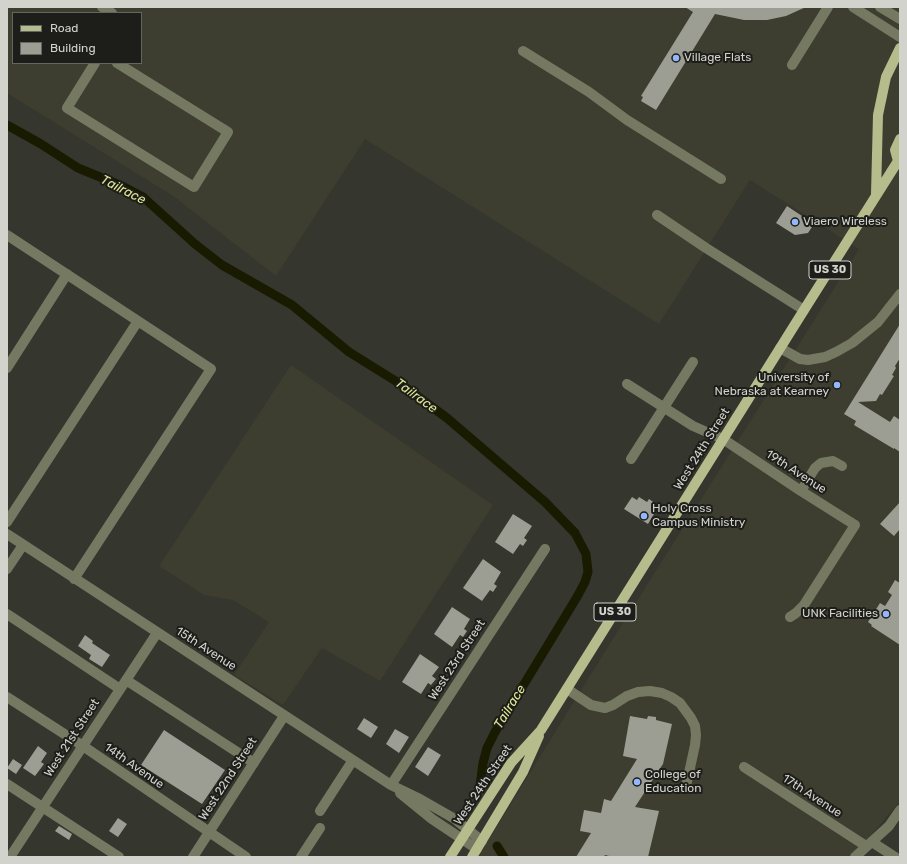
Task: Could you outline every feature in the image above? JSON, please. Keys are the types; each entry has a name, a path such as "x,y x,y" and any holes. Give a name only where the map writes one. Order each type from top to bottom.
{"main road":[{"path":"876,196 878,115 886,77 900,48"},
{"name":"West 24th Street","path":"477,849 523,772 541,730 899,161 895,150 900,139"},
{"name":"West 24th Street","path":"450,857 511,763 541,730"}],"street":[{"path":"792,65 828,7"},
{"path":"853,7 900,37"},
{"path":"880,7 900,19"},
{"path":"523,51 589,92 627,120 721,179"},
{"path":"94,64 67,108 194,187 228,132 119,64"},
{"path":"657,215 804,310"},
{"path":"7,235 211,369 74,579"},
{"path":"7,368 67,274"},
{"path":"780,348 800,359 808,360 825,357 852,343 878,322 900,294"},
{"path":"7,522 138,321"},
{"path":"631,459 693,362"},
{"name":"19th Avenue","path":"627,384 696,427 723,439 855,525 804,605 790,617"},
{"path":"801,491 815,468 821,463 833,461 842,466"},
{"name":"15th Avenue","path":"7,534 391,785 432,819 477,849"},
{"path":"7,569 23,545"},
{"name":"West 23rd Street","path":"391,785 545,549"},
{"path":"7,614 120,689"},
{"name":"West 21st Street","path":"10,857 157,633"},
{"path":"126,680 254,763"},
{"path":"567,689 591,705 605,708 627,696 638,692 650,691 662,693 680,703 691,718 695,726 696,735 687,782"},
{"name":"14th Avenue","path":"7,697 83,746 246,857"},
{"name":"West 22nd Street","path":"193,857 284,716"},
{"path":"320,812 353,760"},
{"name":"17th Avenue","path":"744,767 869,844 895,857"},
{"path":"7,784 119,857"},
{"name":"15th Avenue","path":"391,785 420,798 455,819 468,829 477,849"},
{"path":"855,857 889,826 900,810"},
{"path":"301,857 320,828"}],"shaded area":[{"name":"University of Nebraska at Kearney","path":"7,7 900,7 900,801 855,853 862,857 478,857 604,653 859,249 750,180 659,324 365,139 276,276 173,196 7,93"},
{"path":"291,365 493,505 380,681 322,648 283,705 234,675 269,622 233,600 204,595 159,566"}],"building":[{"name":"Village Flats","path":"685,7 806,7 786,16 767,20 744,20 715,14 656,110 641,101 643,97 641,96 693,12"},
{"path":"787,206 814,224 808,233 795,235 776,223"},
{"path":"900,324 900,358 892,375 894,376 882,395 880,394 876,401 858,402 890,422 894,416 900,420 900,452 854,425 856,421 844,414"},
{"name":"Holy Cross Campus Ministry","path":"632,497 637,500 639,497 647,502 649,499 656,504 654,507 657,509 648,524 624,509"},
{"path":"900,502 900,529 894,536 880,524"},
{"path":"513,514 532,526 524,538 527,540 523,546 520,544 513,554 495,542"},
{"path":"483,559 501,572 494,584 497,586 493,592 490,590 482,601 463,588"},
{"name":"UNK Facilities","path":"895,580 900,583 900,645 871,626 872,625 868,622 880,603 885,606 892,595 888,592"},
{"path":"452,607 470,619 464,629 467,631 463,637 460,635 452,647 434,634"},
{"path":"85,635 93,641 92,643 110,655 102,667 89,659 91,655 78,646"},
{"path":"420,654 439,667 432,676 436,679 431,685 428,683 421,694 402,682"},
{"name":"College of Education","path":"630,716 647,719 648,716 656,717 656,720 672,724 663,764 635,807 659,811 648,857 613,857 605,855 604,857 576,857 591,833 580,831 584,810 601,813 604,799 611,801 637,759 623,756"},
{"path":"364,718 378,727 371,738 357,729"},
{"path":"395,729 409,737 399,753 386,744"},
{"path":"164,730 225,770 202,804 141,765"},
{"path":"38,746 47,753 41,762 44,764 35,776 23,768"},
{"path":"428,747 441,755 428,776 415,767"},
{"path":"13,759 22,765 16,774 7,768"},
{"path":"118,818 127,824 118,837 109,831"},
{"path":"59,826 72,834 69,840 55,831"}],"waterway":[{"name":"Tailrace","path":"7,125 41,144 78,168 122,186 143,197 195,244 222,265 292,305 349,352 402,385 447,418 545,502 575,533 586,554 588,572 585,582 495,732 487,748 483,763 480,786"},
{"name":"Tailrace","path":"497,846 504,857"}],"place":[{"name":"Village Flats","path":"676,58"},
{"name":"Viaero Wireless","path":"795,222"},
{"name":"University of Nebraska at Kearney","path":"837,385"},
{"name":"Holy Cross Campus Ministry","path":"644,516"},
{"name":"UNK Facilities","path":"886,614"},
{"name":"College of Education","path":"637,782"}]}
